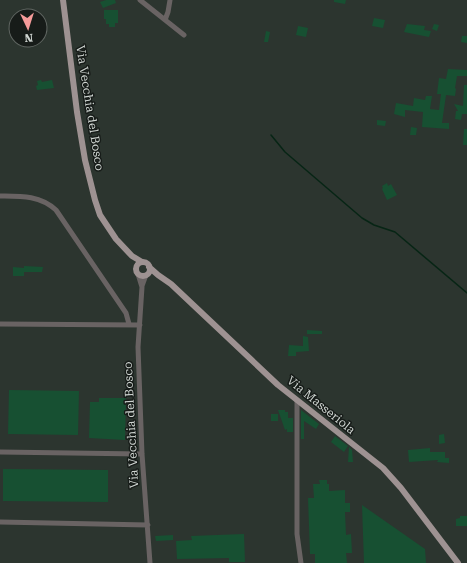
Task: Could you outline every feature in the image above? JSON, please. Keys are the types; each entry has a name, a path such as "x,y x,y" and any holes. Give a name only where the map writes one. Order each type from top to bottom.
{"main road":[{"name":"Via Vecchia del Bosco","path":"63,0 77,112 85,160 95,200 100,215 116,239 132,256"},
{"path":"132,256 142,262 147,263 158,276"},
{"path":"132,256 137,271 142,276 158,276"},
{"path":"137,271 138,263 142,262"},
{"path":"146,275 149,271 149,267"},
{"name":"Via Masseriola","path":"158,276 171,284 278,385 383,468 406,494 458,563"}],"street":[{"path":"140,0 184,35"},
{"path":"165,20 170,0"},
{"path":"0,196 27,197 37,199 51,205 56,210 126,313 129,324"},
{"path":"137,271 142,287"},
{"path":"142,287 146,275"},
{"name":"Via Vecchia del Bosco","path":"142,287 138,346 142,454 150,563"},
{"path":"0,324 140,324"},
{"path":"297,401 297,534 301,563"},
{"path":"0,452 142,454"},
{"path":"0,522 148,525"}],"building":[{"path":"115,0 116,3 103,8 100,2"},
{"path":"334,0 346,0 345,4 334,2"},
{"path":"104,10 118,10 118,23 115,23 115,27 109,27 109,24 106,24 106,19 104,19"},
{"path":"374,18 385,20 383,28 372,26"},
{"path":"407,24 425,26 424,30 431,31 429,37 404,32"},
{"path":"434,24 439,25 437,31 432,29"},
{"path":"298,26 308,28 306,37 296,35"},
{"path":"266,31 270,32 268,42 264,42"},
{"path":"462,36 467,36 467,43 461,42"},
{"path":"448,69 467,70 467,76 457,76 455,96 446,95 442,123 449,123 449,129 422,127 423,112 405,110 405,117 394,114 396,103 413,106 414,98 425,100 426,96 432,96 430,109 439,110 441,94 437,94 439,78 446,79"},
{"path":"41,80 42,82 52,80 54,88 37,90 37,81"},
{"path":"464,85 467,85 467,114 462,114 461,120 455,119 456,111 458,111 454,104 463,106"},
{"path":"377,120 386,121 385,126 377,125"},
{"path":"411,127 417,128 416,135 410,135"},
{"path":"464,129 467,129 467,145 463,145"},
{"path":"387,183 388,186 391,184 397,195 387,200 382,186"},
{"path":"24,266 43,267 42,272 24,272 24,276 13,276 13,267 24,268"},
{"path":"307,330 322,331 322,334 307,334"},
{"path":"303,336 308,337 309,351 296,352 296,356 288,356 289,345 303,346"},
{"path":"9,390 79,391 78,435 8,434"},
{"path":"99,398 126,398 125,440 89,438 90,402 99,402"},
{"path":"278,410 285,410 285,412 288,412 288,418 293,418 293,432 287,432 287,429 285,430"},
{"path":"301,410 319,424 316,429 304,421 304,439 301,439"},
{"path":"271,414 278,414 278,421 271,421"},
{"path":"444,434 445,443 439,444 439,435"},
{"path":"335,436 348,446 344,452 331,442"},
{"path":"349,447 352,450 353,462 348,462"},
{"path":"430,448 430,452 445,452 445,458 449,458 449,463 437,462 438,460 409,462 408,450"},
{"path":"3,469 108,470 108,502 3,501"},
{"path":"319,480 327,480 327,484 329,484 329,491 345,490 345,503 350,503 350,512 345,512 346,535 351,534 352,553 346,553 347,563 315,563 315,554 310,554 308,498 314,498 313,484 320,484"},
{"path":"362,505 425,549 426,563 364,563"},
{"path":"460,516 467,516 467,526 456,526 456,519 460,518"},
{"path":"244,534 245,562 229,562 229,558 177,559 176,541 192,540 191,536"},
{"path":"173,535 173,540 156,541 155,536"}],"waterway":[{"path":"271,135 285,152 362,218 374,225 395,232 467,293"}]}
